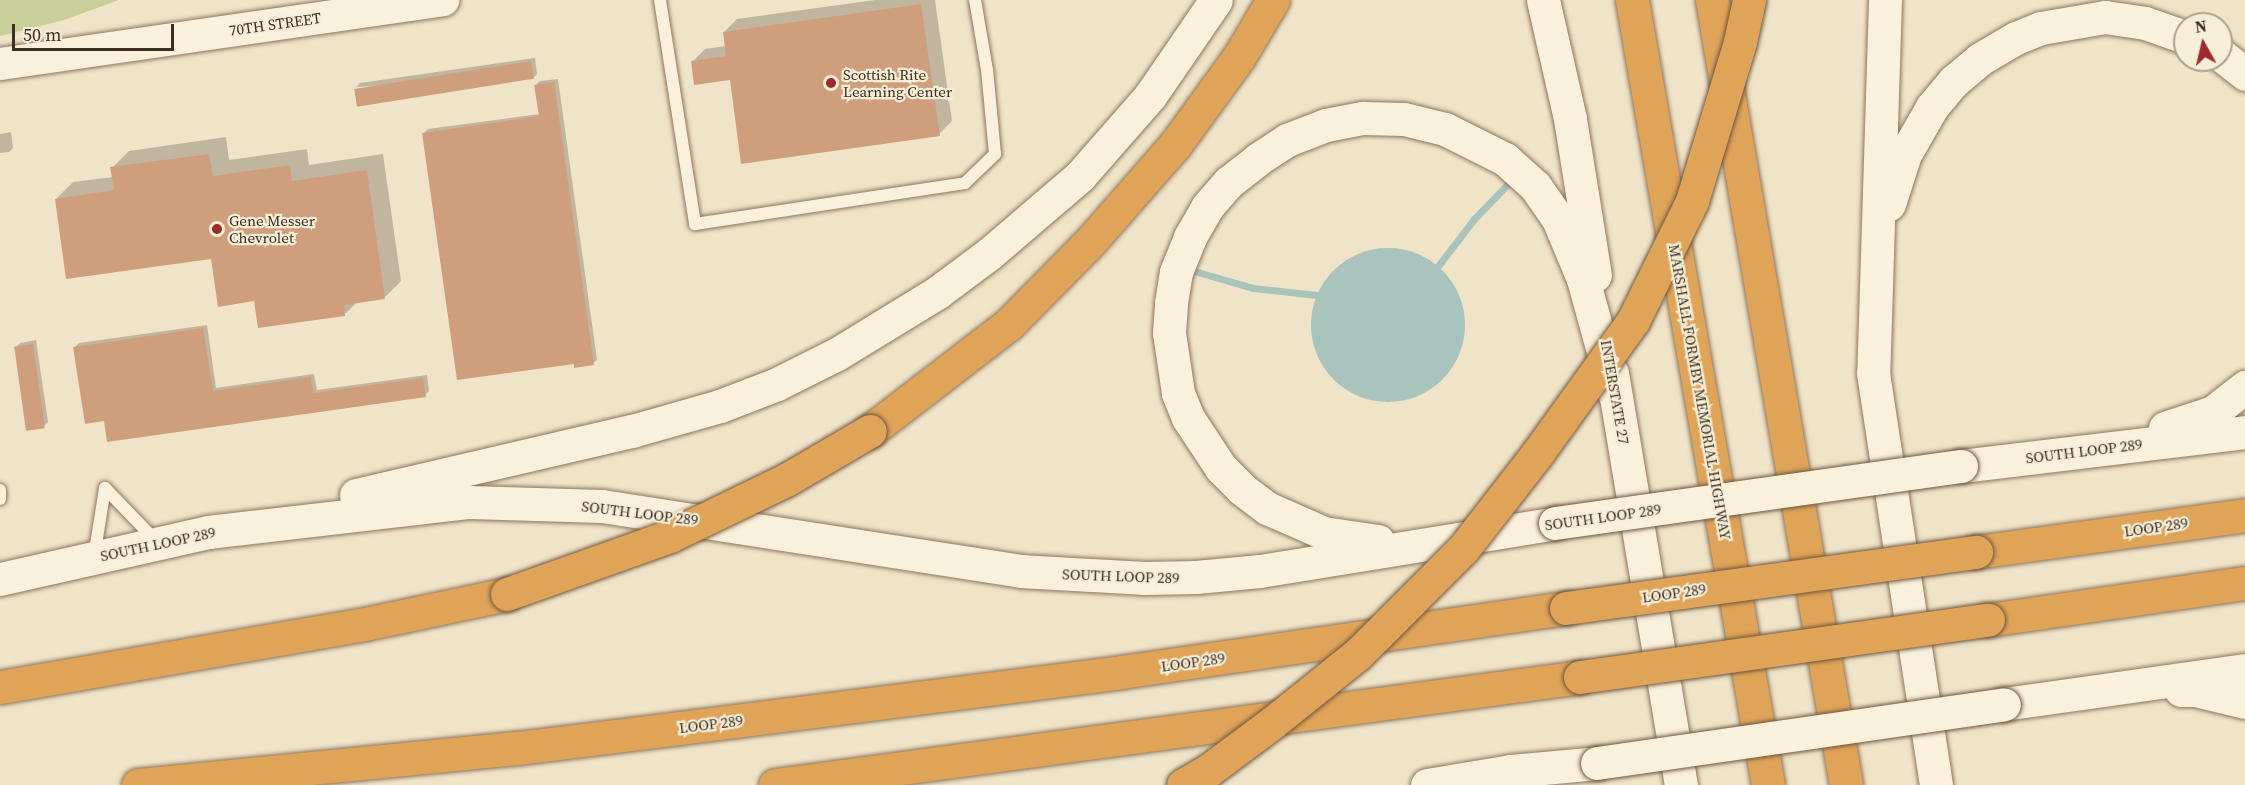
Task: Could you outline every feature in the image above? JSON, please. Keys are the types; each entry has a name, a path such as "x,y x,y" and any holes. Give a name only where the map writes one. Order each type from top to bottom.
{"highway":[{"path":"0,687 365,624 507,594 670,536 786,480 870,431 1009,324 1090,242 1175,145 1239,57 1273,0"},
{"name":"MARSHALL FORMBY MEMORIAL HIGHWAY","path":"1632,0 1768,785"},
{"path":"1712,0 1846,785"},
{"path":"1183,785 1209,770 1272,723 1359,653 1463,549 1537,454 1633,321 1692,201 1740,42 1749,0"},
{"name":"LOOP 289","path":"138,785 517,748 1121,672 1566,608 2245,515"},
{"path":"775,785 1580,677 2245,583"}],"main road":[{"path":"208,532 632,431 720,406 777,384 837,354 938,292 989,254 1080,176 1150,96 1216,0"},
{"name":"INTERSTATE 27","path":"1543,0 1570,119 1681,785"},
{"path":"1885,0 1873,373 1936,785"},
{"path":"1873,373 1890,201 1905,154 1932,106 1954,81 1980,59 2016,38 2042,28 2105,17 2145,22 2173,32"},
{"path":"2233,64 2245,74"},
{"path":"1425,544 1352,539 1324,533 1267,508 1242,489 1221,468 1188,418 1178,393 1169,342 1171,303 1176,272 1190,237 1207,207 1229,182 1258,159 1287,140 1326,125 1363,118 1404,119 1445,129 1505,159 1535,186 1558,219 1583,279 1616,394"},
{"path":"2099,449 2213,412 2245,387"},
{"name":"SOUTH LOOP 289","path":"0,579 208,532 469,502 602,506 1020,572 1196,578 1260,571 1555,523 1961,466 2245,432"},
{"path":"1427,785 1510,771 1597,763 2245,670"},
{"path":"2101,691 2195,690 2245,702"},
{"path":"1473,785 1510,771"}],"street":[{"name":"70TH STREET","path":"0,64 443,0"}],"lane":[{"path":"660,0 695,224 965,183 995,154 987,70 975,0"},
{"path":"93,557 105,488 158,543"},
{"path":"0,490 0,499"}],"green space":[{"path":"0,0 119,0 64,20 0,36"}],"water":[{"path":"1388,248 1418,253 1443,270 1460,295 1465,325 1460,355 1443,380 1418,397 1388,402 1358,397 1333,380 1316,355 1311,325 1316,295 1333,270 1358,253"}],"building":[{"name":"Scottish Rite Learning Center","path":"921,4 940,136 741,164 730,80 694,85 691,61 726,56 723,32"},
{"path":"531,61 534,79 357,107 354,89"},
{"path":"554,82 594,365 574,368 574,364 457,380 422,133 539,116 534,85"},
{"name":"Gene Messer Chevrolet","path":"209,154 213,176 290,165 292,181 367,170 385,299 344,305 345,316 258,328 254,301 218,307 211,259 66,279 55,199 114,190 110,167"},
{"path":"203,328 213,391 311,377 313,393 423,378 426,397 107,442 104,421 85,424 73,347"},
{"path":"33,344 45,428 26,431 14,347"}],"waterway":[{"path":"1438,266 1474,219 1507,185"},
{"path":"1194,271 1253,288 1317,295"}],"place":[{"name":"Scottish Rite Learning Center","path":"831,83"},
{"name":"Gene Messer Chevrolet","path":"217,229"}]}
